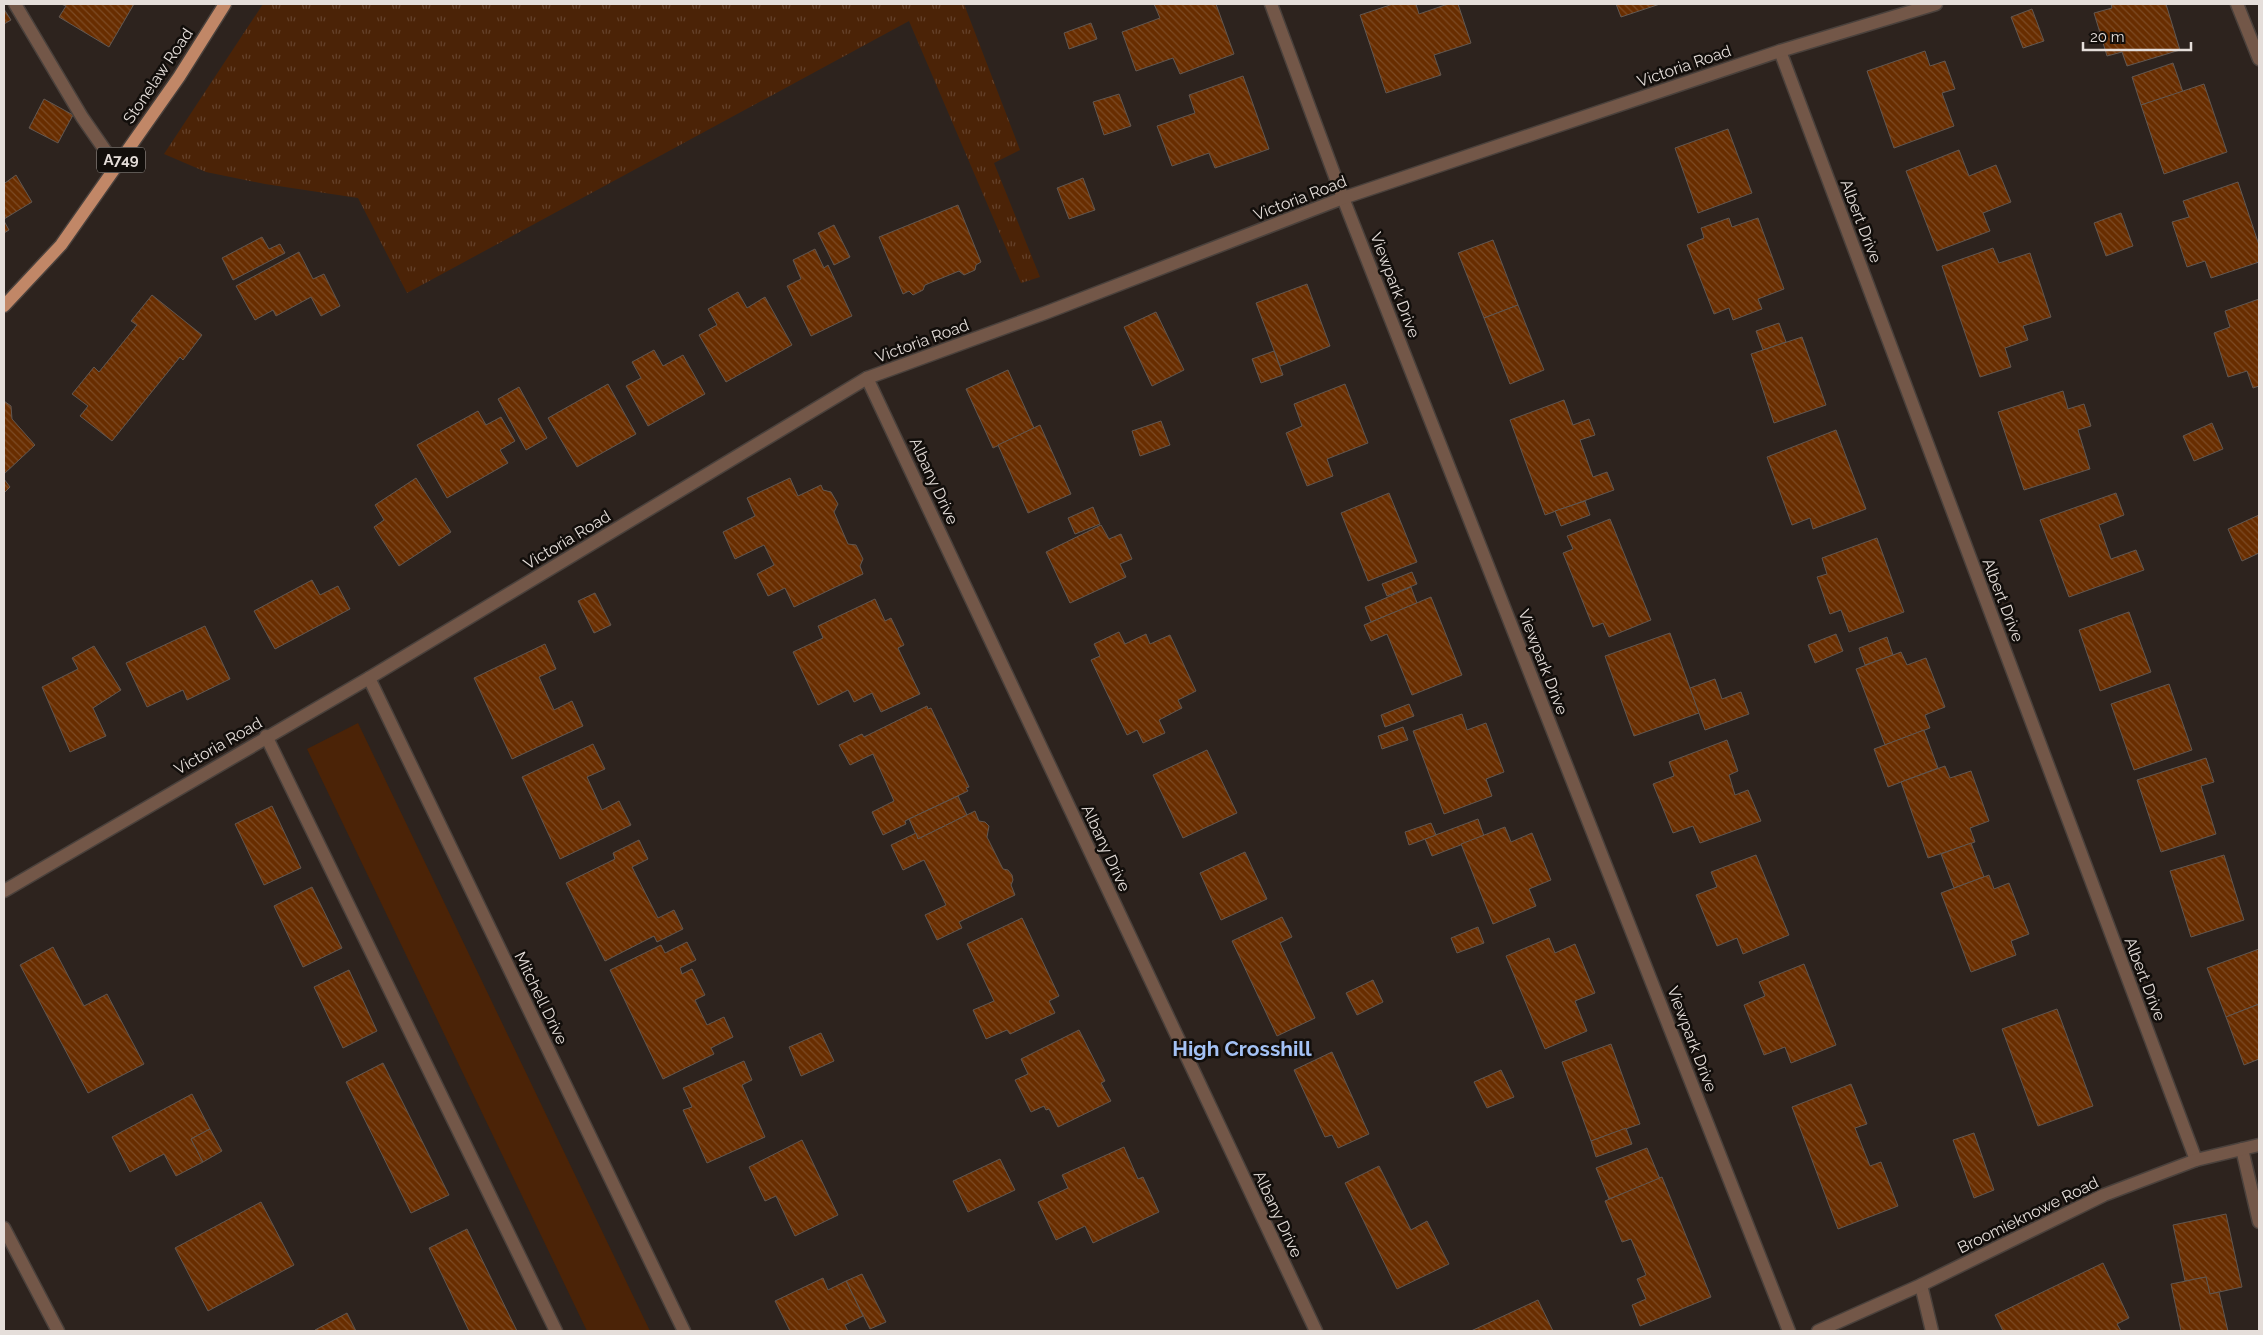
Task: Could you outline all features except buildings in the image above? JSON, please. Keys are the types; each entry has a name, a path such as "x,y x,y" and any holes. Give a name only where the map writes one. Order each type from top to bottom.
{"main road":[{"name":"Stonelaw Road","path":"4,306 61,245 179,77 225,4"}],"street":[{"path":"15,4 82,117 116,166"},
{"name":"Viewpark Drive","path":"1271,4 1343,198 1789,1331"},
{"name":"Victoria Road","path":"4,891 266,736 369,678 867,378 1045,313 1343,198 1780,51 1936,4"},
{"path":"2237,4 2259,59"},
{"name":"Albert Drive","path":"1780,51 2196,1160"},
{"name":"Albany Drive","path":"867,378 1316,1331"},
{"name":"Mitchell Drive","path":"369,678 684,1331"},
{"path":"266,736 556,1331"},
{"name":"Broomieknowe Road","path":"1818,1331 1921,1285 2104,1195 2196,1160 2259,1145"},
{"path":"2242,1149 2259,1222"},
{"path":"4,1228 58,1331"},
{"path":"1921,1285 1932,1331"}],"green space":[{"path":"263,4 964,4 1020,150 994,163 1040,277 1021,283 909,21 407,293 358,198 265,184 206,172 164,154"},
{"path":"358,723 650,1331 587,1331 307,749"}],"district":[{"name":"High Crosshill","path":"1242,1048"}]}
